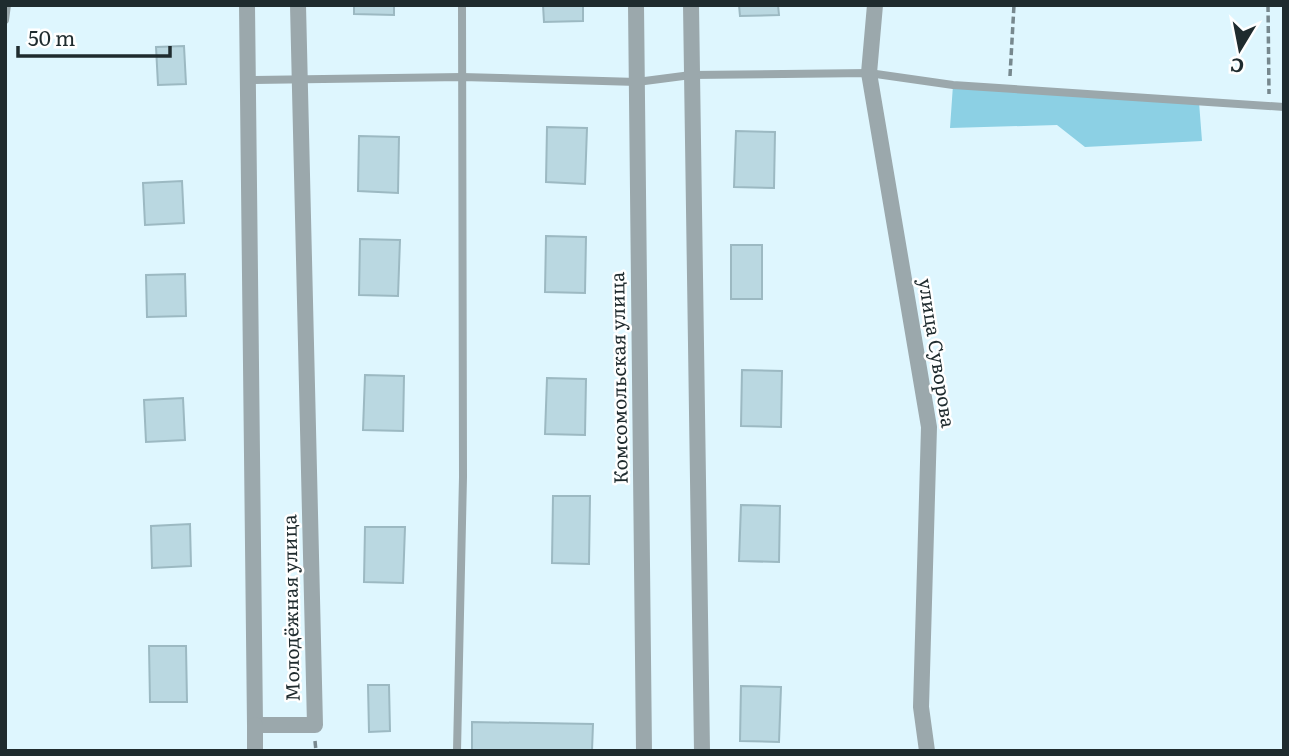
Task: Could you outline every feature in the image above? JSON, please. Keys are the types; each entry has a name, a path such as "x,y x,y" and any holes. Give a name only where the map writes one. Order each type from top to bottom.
{"street":[{"name":"Молодёжная улица","path":"247,5 255,725 314,725 298,5"},
{"name":"Комсомольская улица","path":"636,5 644,751"},
{"path":"691,5 702,751"},
{"name":"улица Суворова","path":"875,5 869,73 929,427 921,707 927,751"},
{"path":"255,725 255,751"}],"lane":[{"path":"5,20 7,5"},
{"path":"457,751 464,477 462,5"},
{"path":"248,80 462,77 637,82 691,75 869,73 953,85 1284,107"}],"path":[{"path":"1009,89 1014,5"},
{"path":"1268,5 1270,106"}],"shaded area":[{"path":"953,85 1199,102 1202,141 1085,147 1057,125 950,128"}],"building":[{"path":"354,5 394,5 394,15 354,14"},
{"path":"543,5 583,5 583,21 544,22"},
{"path":"739,5 778,5 779,15 740,16"},
{"path":"184,46 186,84 158,85 156,47"},
{"path":"547,127 587,128 585,184 546,182"},
{"path":"736,131 775,132 774,188 734,187"},
{"path":"359,136 399,137 398,193 358,191"},
{"path":"182,181 184,223 145,225 143,183"},
{"path":"546,236 586,237 585,293 545,292"},
{"path":"360,239 400,240 398,296 359,295"},
{"path":"731,245 762,245 762,299 731,299"},
{"path":"185,274 186,316 147,317 146,275"},
{"path":"742,370 782,371 781,427 741,426"},
{"path":"365,375 404,376 403,431 363,430"},
{"path":"547,378 586,379 585,435 545,434"},
{"path":"183,398 185,440 146,442 144,400"},
{"path":"553,496 590,496 589,564 552,563"},
{"path":"741,505 780,506 779,562 739,561"},
{"path":"190,524 191,566 152,568 151,526"},
{"path":"365,527 405,527 403,583 364,582"},
{"path":"149,646 186,646 187,702 150,702"},
{"path":"368,685 389,685 390,731 369,732"},
{"path":"741,686 781,687 779,742 740,741"},
{"path":"472,722 593,724 592,751 472,751"}]}
